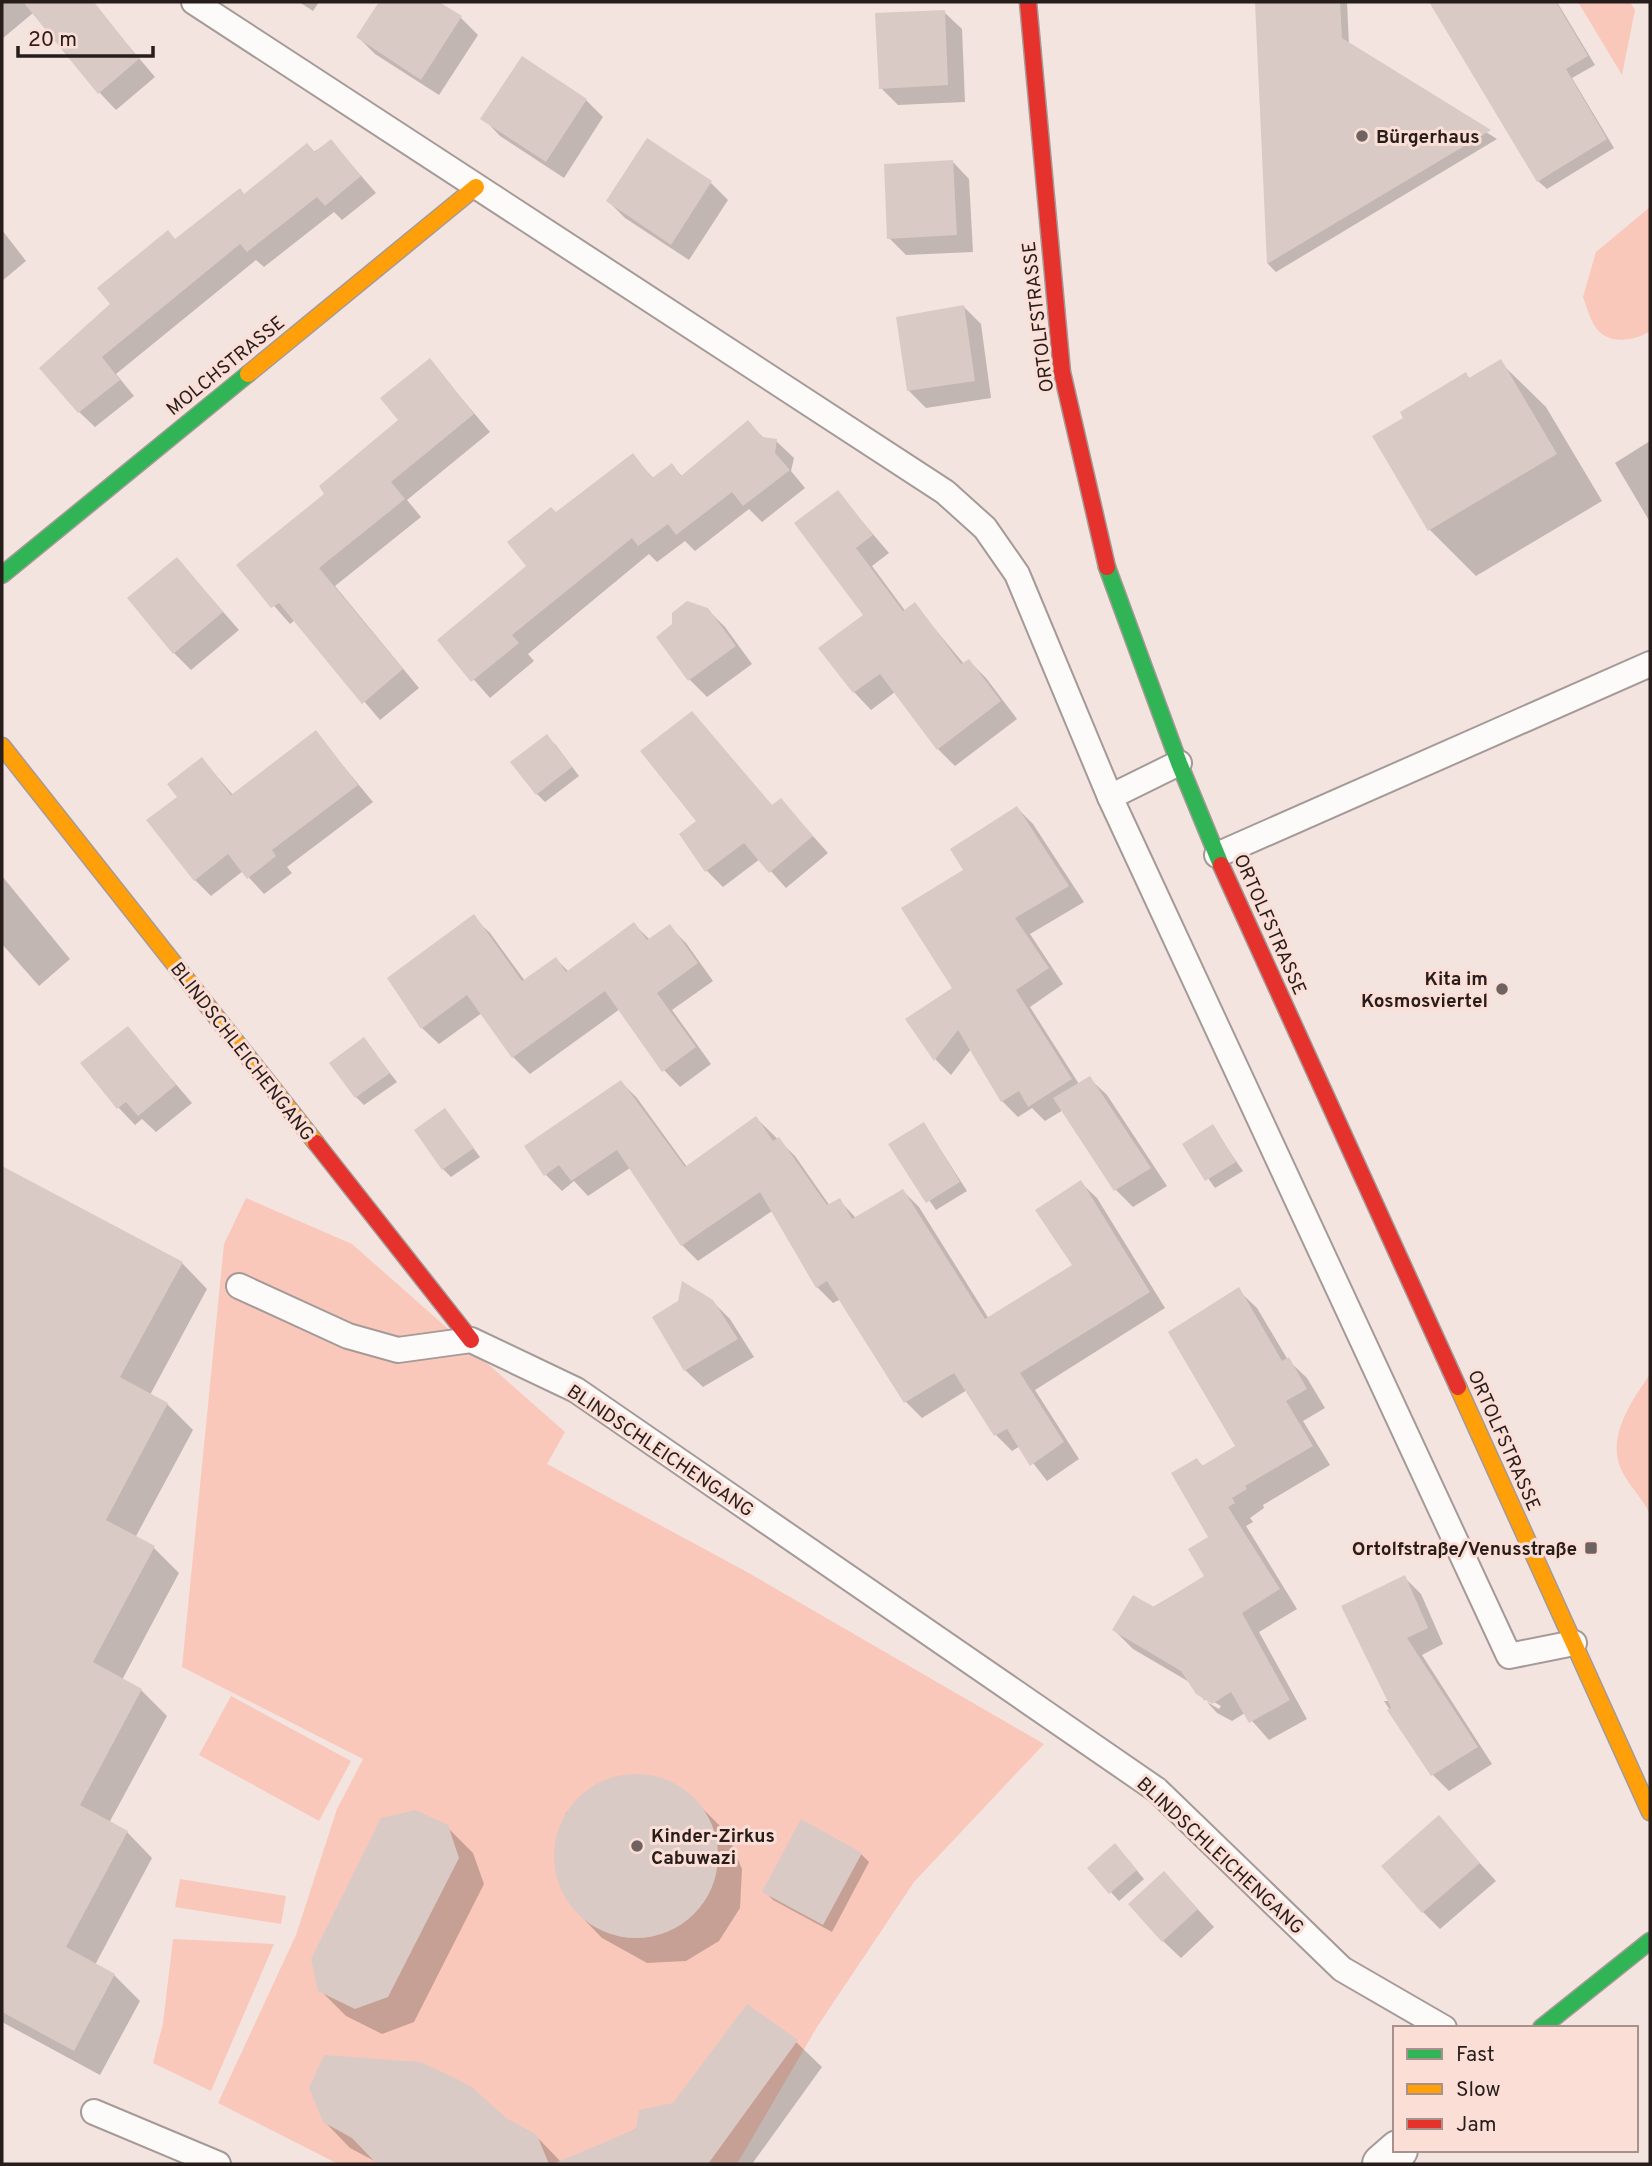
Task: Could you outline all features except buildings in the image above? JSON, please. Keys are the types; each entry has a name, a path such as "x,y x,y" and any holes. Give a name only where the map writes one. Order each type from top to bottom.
{"street":[{"name":"ORTOLFSTRASSE","path":"1028,2 1062,372 1108,569 1179,763 1217,855 1650,1812"},
{"name":"MOLCHSTRASSE","path":"2,575 476,187"},
{"name":"BLINDSCHLEICHENGANG","path":"2,746 471,1340"},
{"path":"1544,2026 1650,1941"},
{"path":"1382,2164 1396,2152"}],"lane":[{"path":"194,2 945,492 985,528 1017,574 1110,797 1509,1656 1574,1643"},
{"path":"1217,855 1650,664"},
{"path":"1110,797 1179,763"},
{"path":"239,1286 348,1336 398,1350 471,1340"},
{"name":"BLINDSCHLEICHENGANG","path":"471,1340 576,1390 1157,1790 1342,1969 1441,2026"},
{"path":"94,2112 218,2164"}],"shaded area":[{"path":"1578,2 1630,2 1635,10 1622,75"},
{"path":"1650,207 1650,331 1623,340 1608,337 1595,326 1583,297 1596,252"},
{"name":"Kinder-Zirkus Cabuwazi","path":"246,1198 352,1244 565,1432 547,1464 747,1572 1044,1744 914,1882 817,2027 737,2164 338,2164 218,2103 296,1935 337,1809 363,1759 182,1667 224,1244"},
{"path":"1650,1374 1650,1514 1623,1473 1617,1447 1623,1421"},
{"path":"231,1696 351,1761 319,1821 199,1755"},
{"path":"180,1879 286,1896 281,1924 175,1907"},
{"path":"173,1939 274,1944 211,2091 153,2063 163,2023"}],"traffic: fast":[{"path":"2,575 248,374"},
{"path":"1107,567 1179,763 1221,865"},
{"path":"1544,2026 1650,1941"}],"traffic: slow":[{"path":"248,374 476,187"},
{"path":"2,746 316,1143"},
{"path":"1458,1387 1650,1812"}],"traffic: jam":[{"path":"1028,2 1062,372 1107,567"},
{"path":"1221,865 1458,1387"},
{"path":"316,1143 471,1340"}],"place":[{"name":"Bürgerhaus","path":"1362,136"},
{"name":"Kita im Kosmosviertel","path":"1502,989"},
{"name":"Ortolfstraße/Venusstraße","path":"1591,1548"},
{"name":"Kinder-Zirkus Cabuwazi","path":"637,1846"}]}
